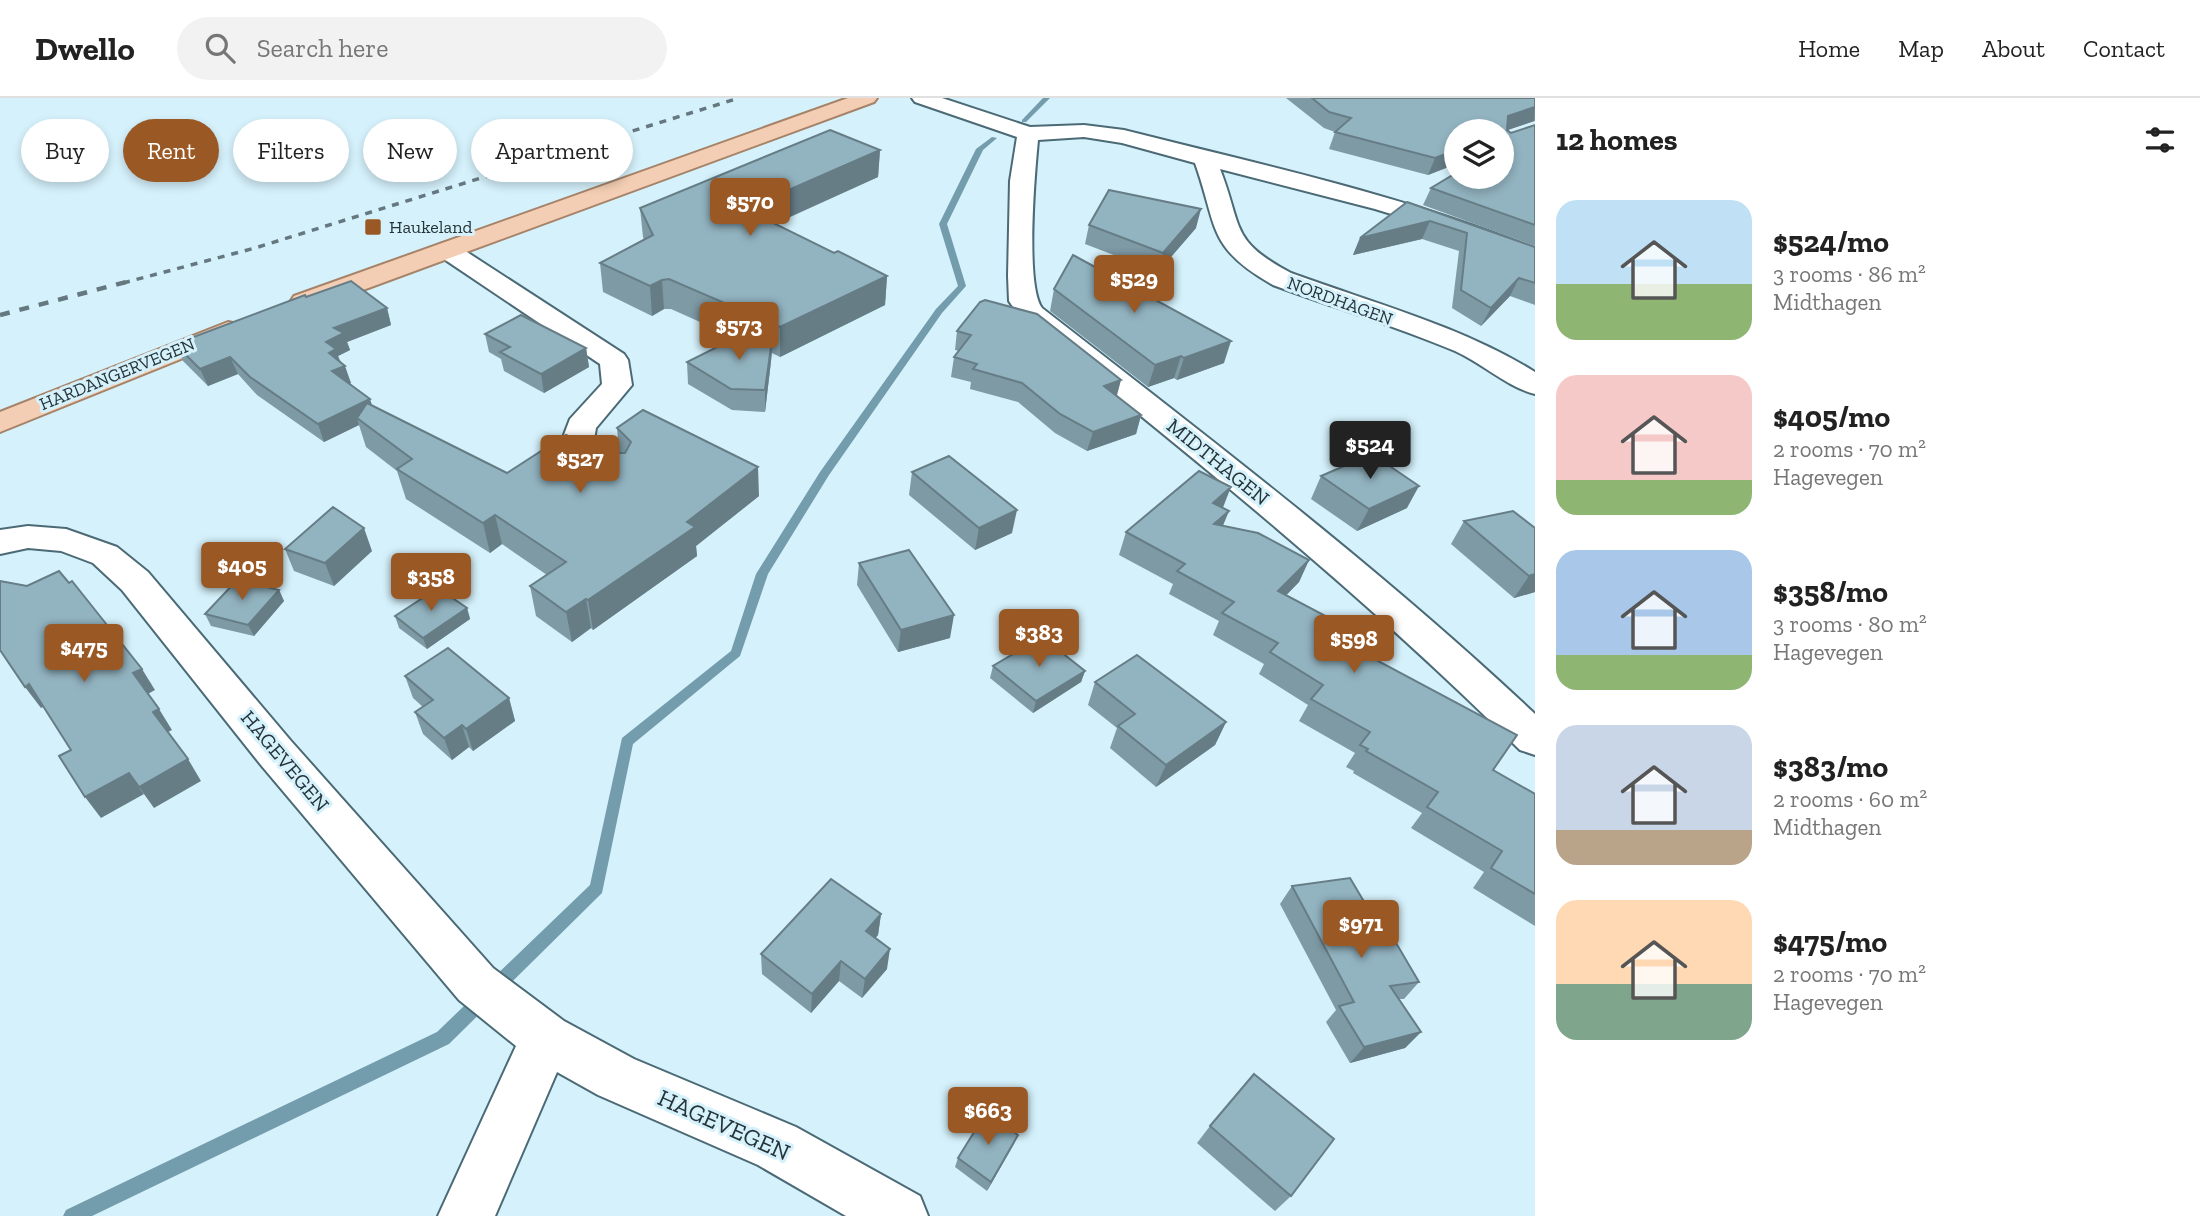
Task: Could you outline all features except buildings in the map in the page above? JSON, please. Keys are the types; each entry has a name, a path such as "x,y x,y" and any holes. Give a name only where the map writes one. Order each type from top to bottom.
{"main road":[{"name":"HARDANGERVEGEN","path":"0,423 166,353 867,98"}],"street":[{"path":"922,98 1028,134 1063,131 1104,133 1394,208 1478,234 1535,258"},
{"name":"MIDTHAGEN","path":"1028,134 1022,181 1021,276 1023,301 1032,314 1394,606 1466,670 1535,739"},
{"name":"NORDHAGEN","path":"1205,159 1216,184 1222,221 1228,236 1241,253 1258,267 1294,284 1464,345 1494,359 1535,385"},
{"path":"1394,208 1422,195"},
{"path":"447,250 614,360 617,384 581,426 578,440 589,456 616,473"},
{"name":"HAGEVEGEN","path":"0,542 28,537 66,540 105,555 135,581 276,753 511,1012 616,1077 777,1146 900,1216"},
{"path":"466,1216 511,1012"}],"waterway":[{"path":"1024,121 1047,98"},
{"path":"72,1216 443,1038 597,888 627,742 736,653 762,574 824,474 939,311 962,286 943,224 980,149 994,138"}],"railway":[{"path":"123,283 255,248 739,98"},
{"path":"0,315 130,281"}],"place":[{"name":"Haukeland","path":"373,227"}]}
